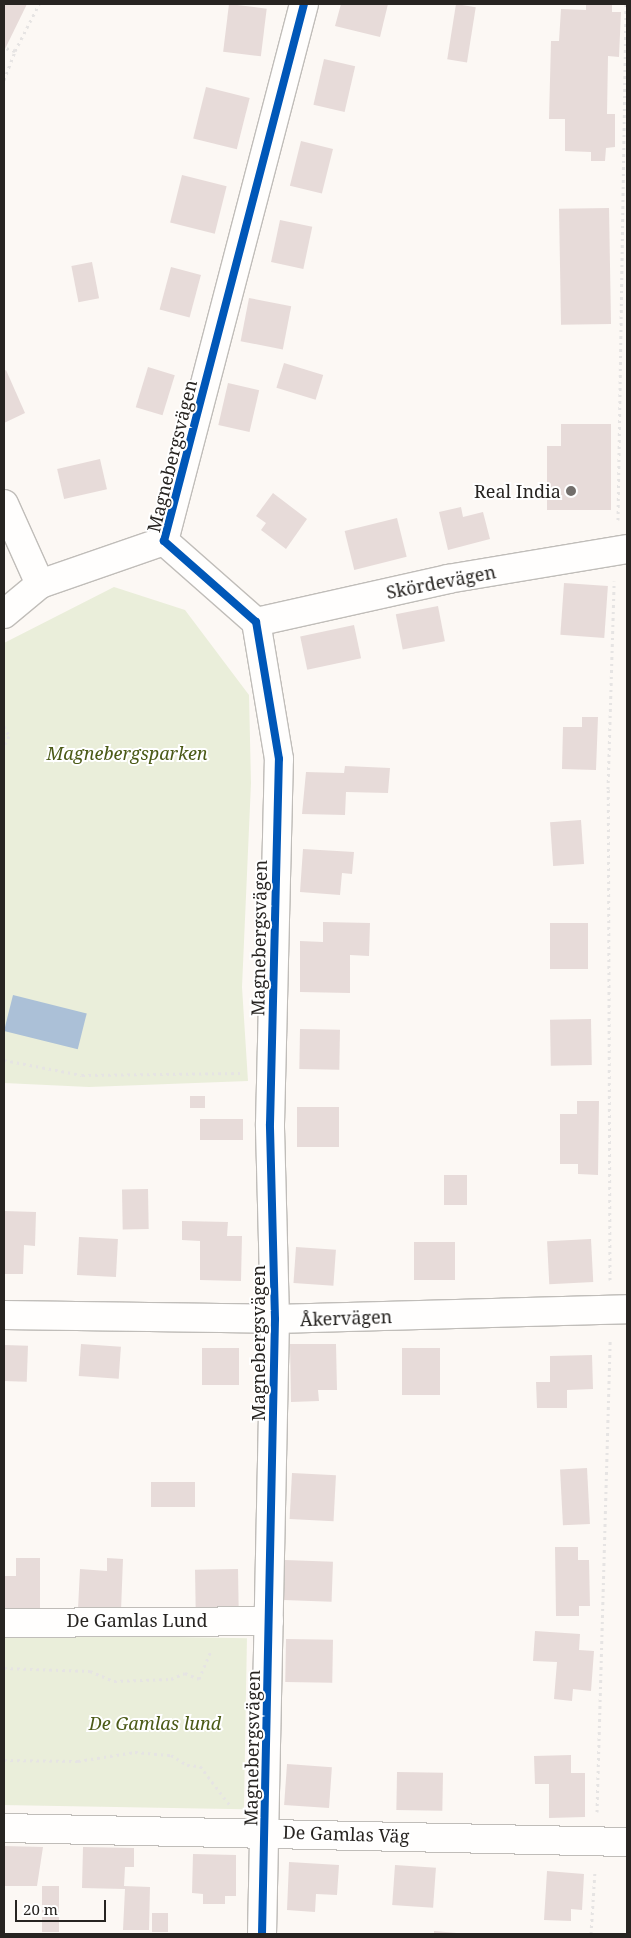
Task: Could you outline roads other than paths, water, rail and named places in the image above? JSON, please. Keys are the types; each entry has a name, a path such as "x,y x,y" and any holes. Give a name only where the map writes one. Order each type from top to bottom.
{"street":[{"name":"Magnebergsvägen","path":"262,1934 258,1832 269,1621 276,1319 271,1072 279,759 256,622 164,541 304,4"},
{"path":"4,504 40,584"},
{"path":"4,614 40,584 164,541"},
{"name":"Skördevägen","path":"256,622 448,579 621,550"},
{"name":"Åkervägen","path":"4,1315 276,1319 619,1310"},
{"name":"De Gamlas Lund","path":"4,1623 269,1621"},
{"name":"De Gamlas Väg","path":"4,1828 258,1832 627,1842"}],"water":[{"path":"13,995 87,1013 78,1049 4,1031"}],"place":[{"name":"Real India","path":"571,491"}],"park label":[{"name":"Magnebergsparken","path":"127,753"},
{"name":"De Gamlas lund","path":"155,1723"}]}
